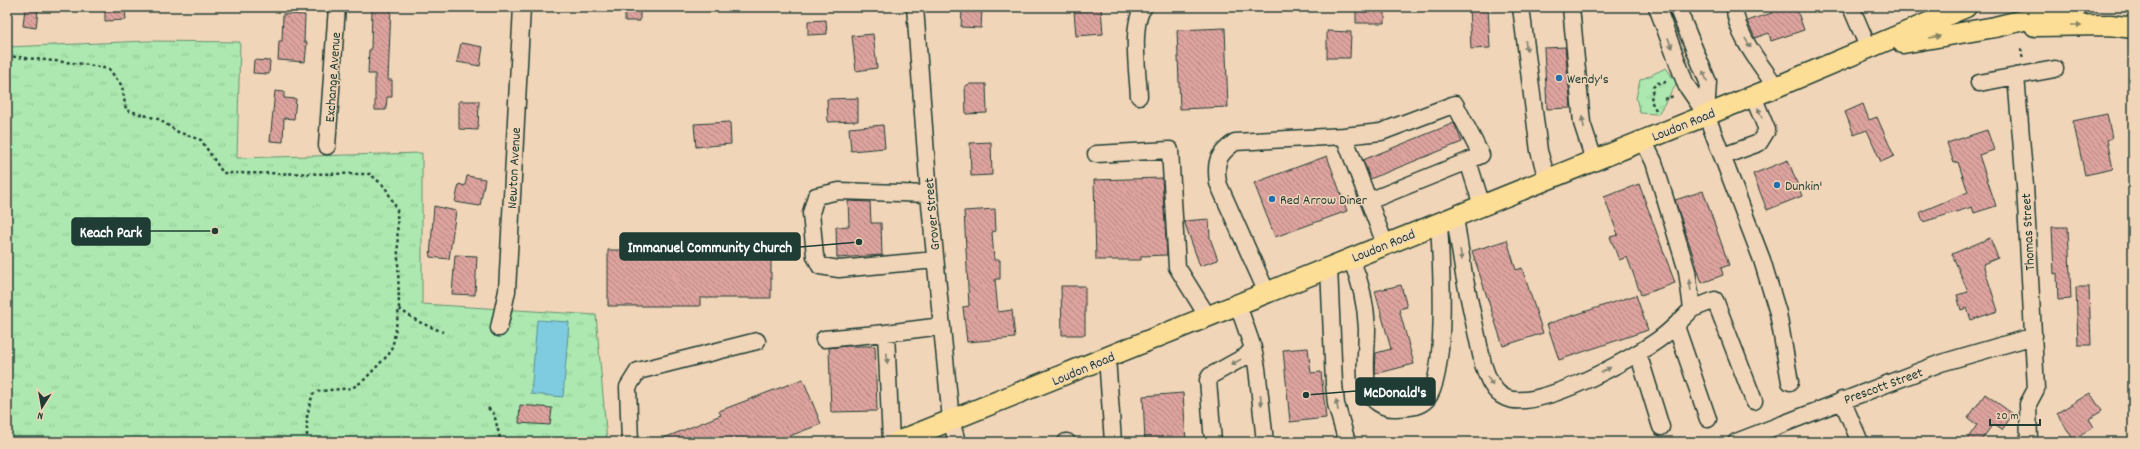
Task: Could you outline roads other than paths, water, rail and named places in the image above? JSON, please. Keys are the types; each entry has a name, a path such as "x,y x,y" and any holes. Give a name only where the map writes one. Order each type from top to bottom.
{"main road":[{"name":"Loudon Road","path":"897,442 1776,87 1966,7"},
{"name":"Loudon Road","path":"1869,49 1995,27 2077,7"},
{"path":"1995,27 2110,25 2133,28"}],"street":[{"name":"Exchange Avenue","path":"328,146 337,7"},
{"name":"Newton Avenue","path":"499,328 507,291 522,7"},
{"name":"Grover Street","path":"915,7 929,194 951,420 957,442"},
{"path":"1139,96 1136,32 1139,12 1144,7"},
{"path":"1521,7 1539,151 1547,179"},
{"path":"1571,7 1582,123 1594,160"},
{"path":"1656,7 1686,85 1706,114 1723,156 1772,293 1790,382"},
{"path":"1677,7 1708,82 1706,114"},
{"path":"1735,7 1735,17 1743,36 1776,87"},
{"path":"1851,7 1869,49"},
{"path":"1979,83 2055,69"},
{"name":"Thomas Street","path":"2016,76 2034,336 2036,389 2028,404 2029,442"},
{"path":"1723,156 1759,143 1767,130 1753,96"},
{"path":"1267,293 1218,183 1216,165 1224,150 1235,142 1344,136 1381,132 1455,104 1481,155 1369,201"},
{"path":"1344,136 1385,244"},
{"path":"1643,140 1654,162 1687,271 1692,309"},
{"path":"1096,154 1170,150 1177,267 1208,317"},
{"path":"1468,161 1482,206"},
{"path":"929,194 839,191 816,196 811,213 815,256 820,266 838,269 936,260"},
{"path":"1447,220 1464,275 1487,377 1496,391 1506,398 1519,401 1539,398 1596,376 1638,353 1676,326 1692,309 1715,300 1754,401"},
{"path":"1350,259 1362,284 1366,308 1366,360 1368,392 1375,401 1388,408 1415,407 1426,400 1434,390 1442,329 1447,220"},
{"path":"1330,267 1334,384 1336,404 1347,442"},
{"path":"1238,305 1253,348 1257,368 1265,442"},
{"path":"824,339 942,326"},
{"path":"1676,326 1708,419"},
{"path":"886,333 891,442"},
{"name":"Prescott Street","path":"1736,442 1941,363 2034,336"},
{"path":"630,442 628,388 638,371 757,341"},
{"path":"1213,442 1208,380 1210,376 1246,356 1253,348"},
{"path":"1638,353 1660,427"},
{"path":"1107,357 1113,442"},
{"path":"1842,400 1860,442"}],"water":[{"path":"537,320 569,322 563,397 531,394"}],"place":[{"name":"Wendy's","path":"1559,78"},
{"name":"Dunkin'","path":"1777,185"},
{"name":"Red Arrow Diner","path":"1272,199"},
{"name":"Keach Park","path":"215,231"},
{"name":"Immanuel Community Church","path":"859,242"},
{"name":"McDonald's","path":"1306,395"}]}
